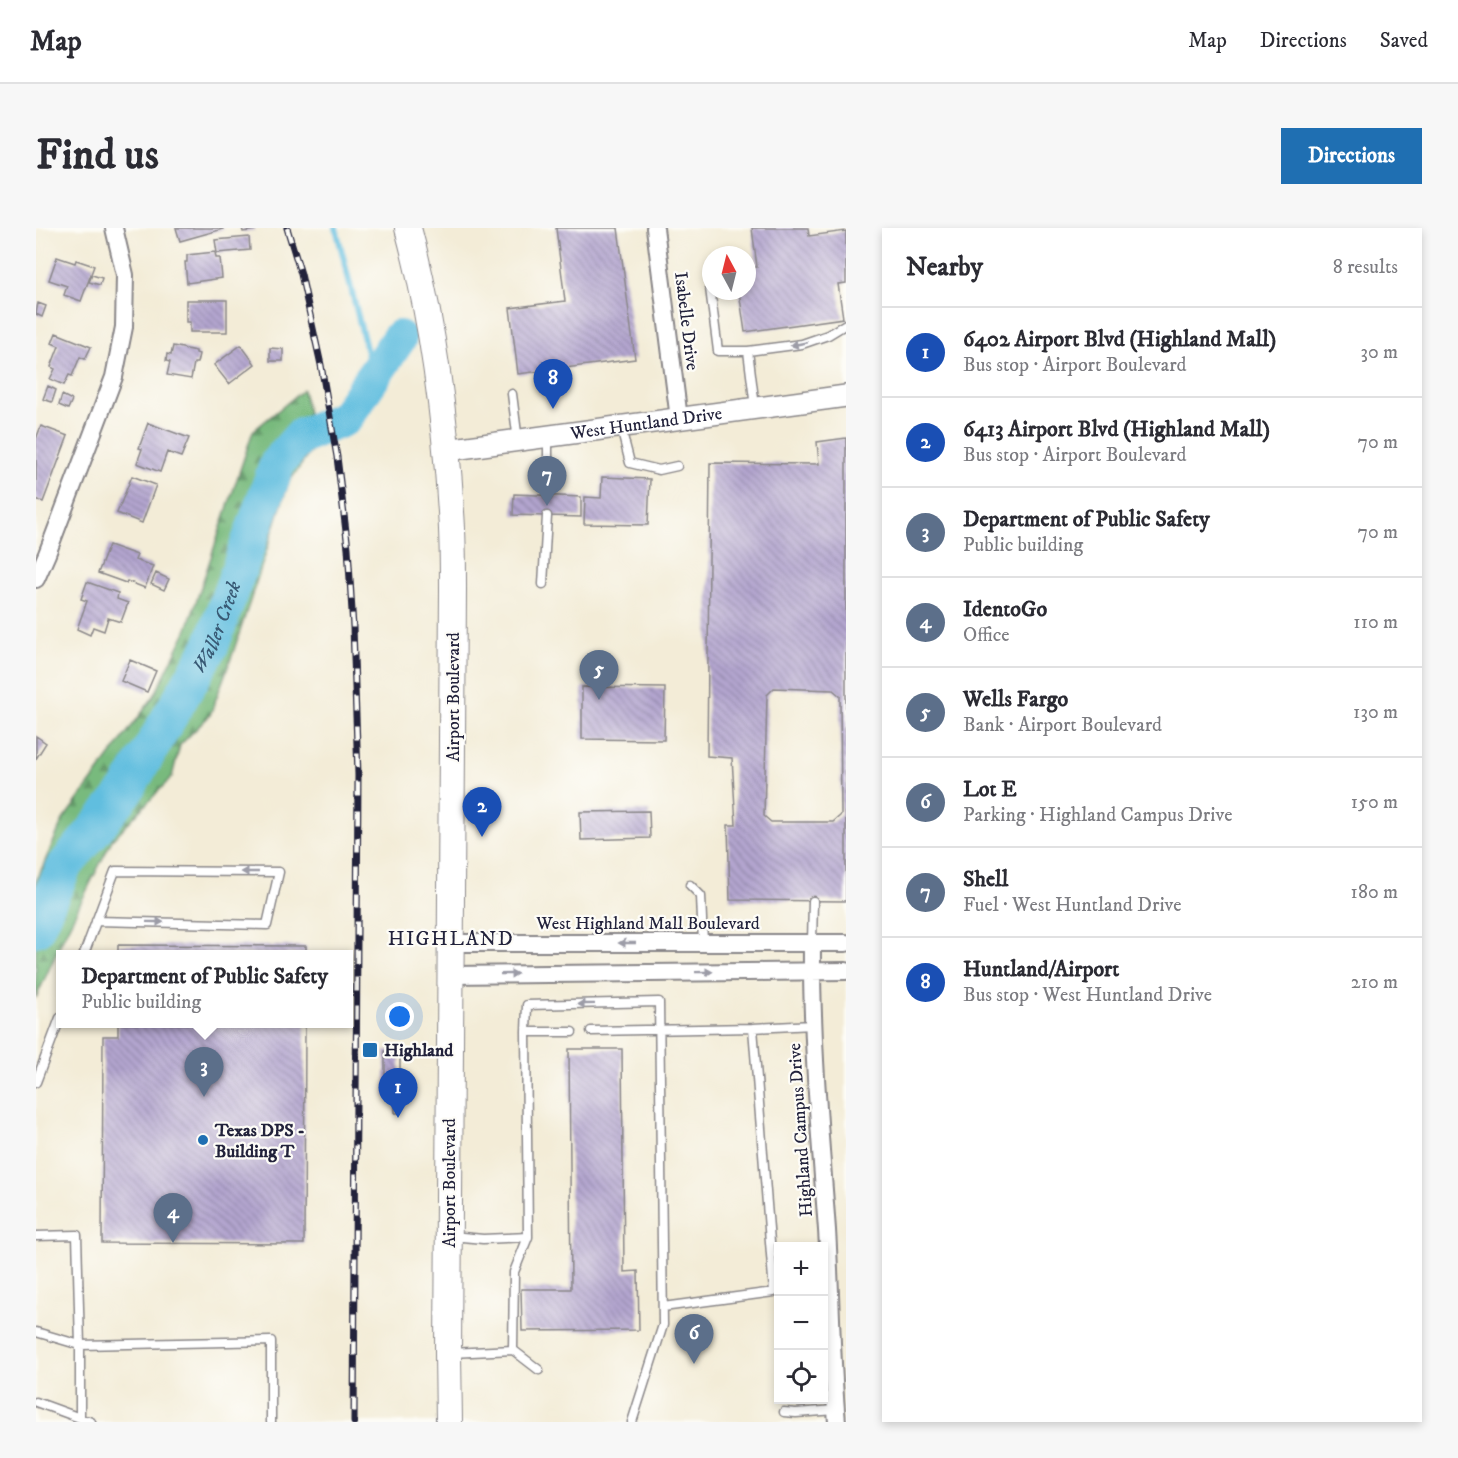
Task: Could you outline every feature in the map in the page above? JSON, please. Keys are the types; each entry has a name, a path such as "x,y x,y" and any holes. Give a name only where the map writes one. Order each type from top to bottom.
{"main road":[{"name":"Airport Boulevard","path":"408,228 435,353 452,514 449,1422"}],"street":[{"path":"36,579 42,552 114,377 124,327 125,275 114,228"},
{"name":"Isabelle Drive","path":"655,228 680,419"},
{"name":"West Huntland Drive","path":"446,450 846,396"},
{"name":"Highland Campus Drive","path":"812,942 813,1025 831,1292 839,1337 837,1416"},
{"name":"West Highland Mall Boulevard","path":"451,943 846,943"},
{"path":"450,975 846,971"}],"lane":[{"path":"712,300 718,351 748,351 802,344 828,335 846,324"},
{"path":"748,351 755,409"},
{"path":"512,394 518,441"},
{"path":"620,427 630,463 659,470 677,466"},
{"path":"548,437 548,496"},
{"path":"543,584 547,516"},
{"path":"85,950 96,921 115,872 279,872 267,924 96,921"},
{"path":"690,885 701,896 703,943"},
{"path":"812,942 813,901"},
{"path":"513,1350 514,1272 528,1238 527,1005 659,1002 663,1325 632,1422"},
{"path":"591,1031 813,1025"},
{"path":"36,1082 56,1028"},
{"path":"663,1307 774,1292 753,1028"},
{"path":"526,1032 572,1032"},
{"path":"36,1236 77,1235 80,1418"},
{"path":"449,1235 483,1239 528,1238"},
{"path":"36,1332 80,1346 271,1341 271,1422"},
{"path":"448,1353 513,1350 540,1370"},
{"path":"36,1402 92,1422"},
{"path":"784,1412 837,1416"}],"green space":[{"path":"303,390 315,445 289,482 233,653 210,715 180,745 172,777 112,840 56,950 36,998 36,882 63,820 154,696 187,629 253,431"}],"building":[{"path":"176,228 223,228 223,229 180,241"},
{"path":"242,228 255,228 255,230 243,232"},
{"path":"556,228 618,228 635,359 518,374 510,308 565,301"},
{"path":"752,228 808,228 809,236 846,231 846,283 838,284 843,318 745,332 740,300 756,300 757,267"},
{"path":"249,237 250,250 217,253 215,240"},
{"path":"215,252 216,258 220,258 222,278 187,283 185,262 187,262 187,255"},
{"path":"57,257 94,266 81,301 64,295 67,286 49,280"},
{"path":"92,275 102,278 100,285 89,282"},
{"path":"186,300 227,300 227,332 190,332 190,322 186,322"},
{"path":"38,303 46,306 42,317 36,314"},
{"path":"56,333 91,347 85,359 80,357 72,376 69,375 64,385 50,379 55,369 51,367 59,346 52,343"},
{"path":"241,345 255,364 229,384 214,365"},
{"path":"173,346 196,351 199,354 197,363 194,363 191,379 167,375 170,362 166,361 167,354 171,355"},
{"path":"270,348 283,349 283,361 270,361"},
{"path":"48,386 56,390 52,402 43,399"},
{"path":"62,395 72,400 68,409 59,405"},
{"path":"148,423 189,438 181,457 167,452 160,472 137,463 142,449 139,448"},
{"path":"41,426 68,436 43,502 36,499 36,439"},
{"path":"846,438 846,901 730,900 728,825 736,825 732,758 707,756 710,463 819,464 817,442","holes":["774,688 833,690 840,696 841,815 833,822 771,822 764,816 767,695"]},
{"path":"132,476 156,485 142,523 117,513"},
{"path":"602,477 650,479 648,525 584,524 585,497 601,498"},
{"path":"514,494 581,497 581,517 513,515"},
{"path":"109,545 137,555 135,560 153,566 145,588 98,573"},
{"path":"156,573 169,579 164,590 151,584"},
{"path":"87,582 118,593 117,599 128,603 121,622 108,618 104,631 93,627 90,635 77,629 87,601 81,599"},
{"path":"130,660 156,671 147,692 121,681"},
{"path":"582,687 665,688 664,740 582,739"},
{"path":"36,736 46,743 36,759"},
{"path":"649,811 650,838 581,840 580,812"},
{"path":"118,945 306,946 306,950 118,950"},
{"name":"Texas DPS - Building T","path":"118,1028 305,1028 304,1244 102,1243 103,1036 118,1036"},
{"path":"569,1049 622,1049 624,1272 638,1271 639,1330 522,1331 521,1289 571,1289"},
{"path":"385,1051 400,1051 400,1097 385,1097"},
{"path":"395,1102 399,1102 399,1113 395,1113"}],"waterway":[{"path":"336,228 373,376"},
{"name":"Waller Creek","path":"36,929 64,867 126,791 211,646 278,462 301,436 345,418 399,338"}],"railway":[{"path":"287,228 301,274 321,365 337,457 348,548 353,627 358,775 354,1422"}],"place":[{"name":"Huntland/Airport","path":"553,409"},
{"name":"Shell","path":"547,506"},
{"name":"Wells Fargo","path":"599,700"},
{"name":"6413 Airport Blvd (Highland Mall)","path":"482,837"},
{"name":"Highland","path":"370,1050"},
{"name":"Department of Public Safety","path":"204,1097"},
{"name":"6402 Airport Blvd (Highland Mall)","path":"398,1118"},
{"name":"Texas DPS - Building T","path":"203,1140"},
{"name":"IdentoGo","path":"173,1243"},
{"name":"Lot E","path":"694,1364"}],"district":[{"name":"HIGHLAND","path":"451,938"}]}
